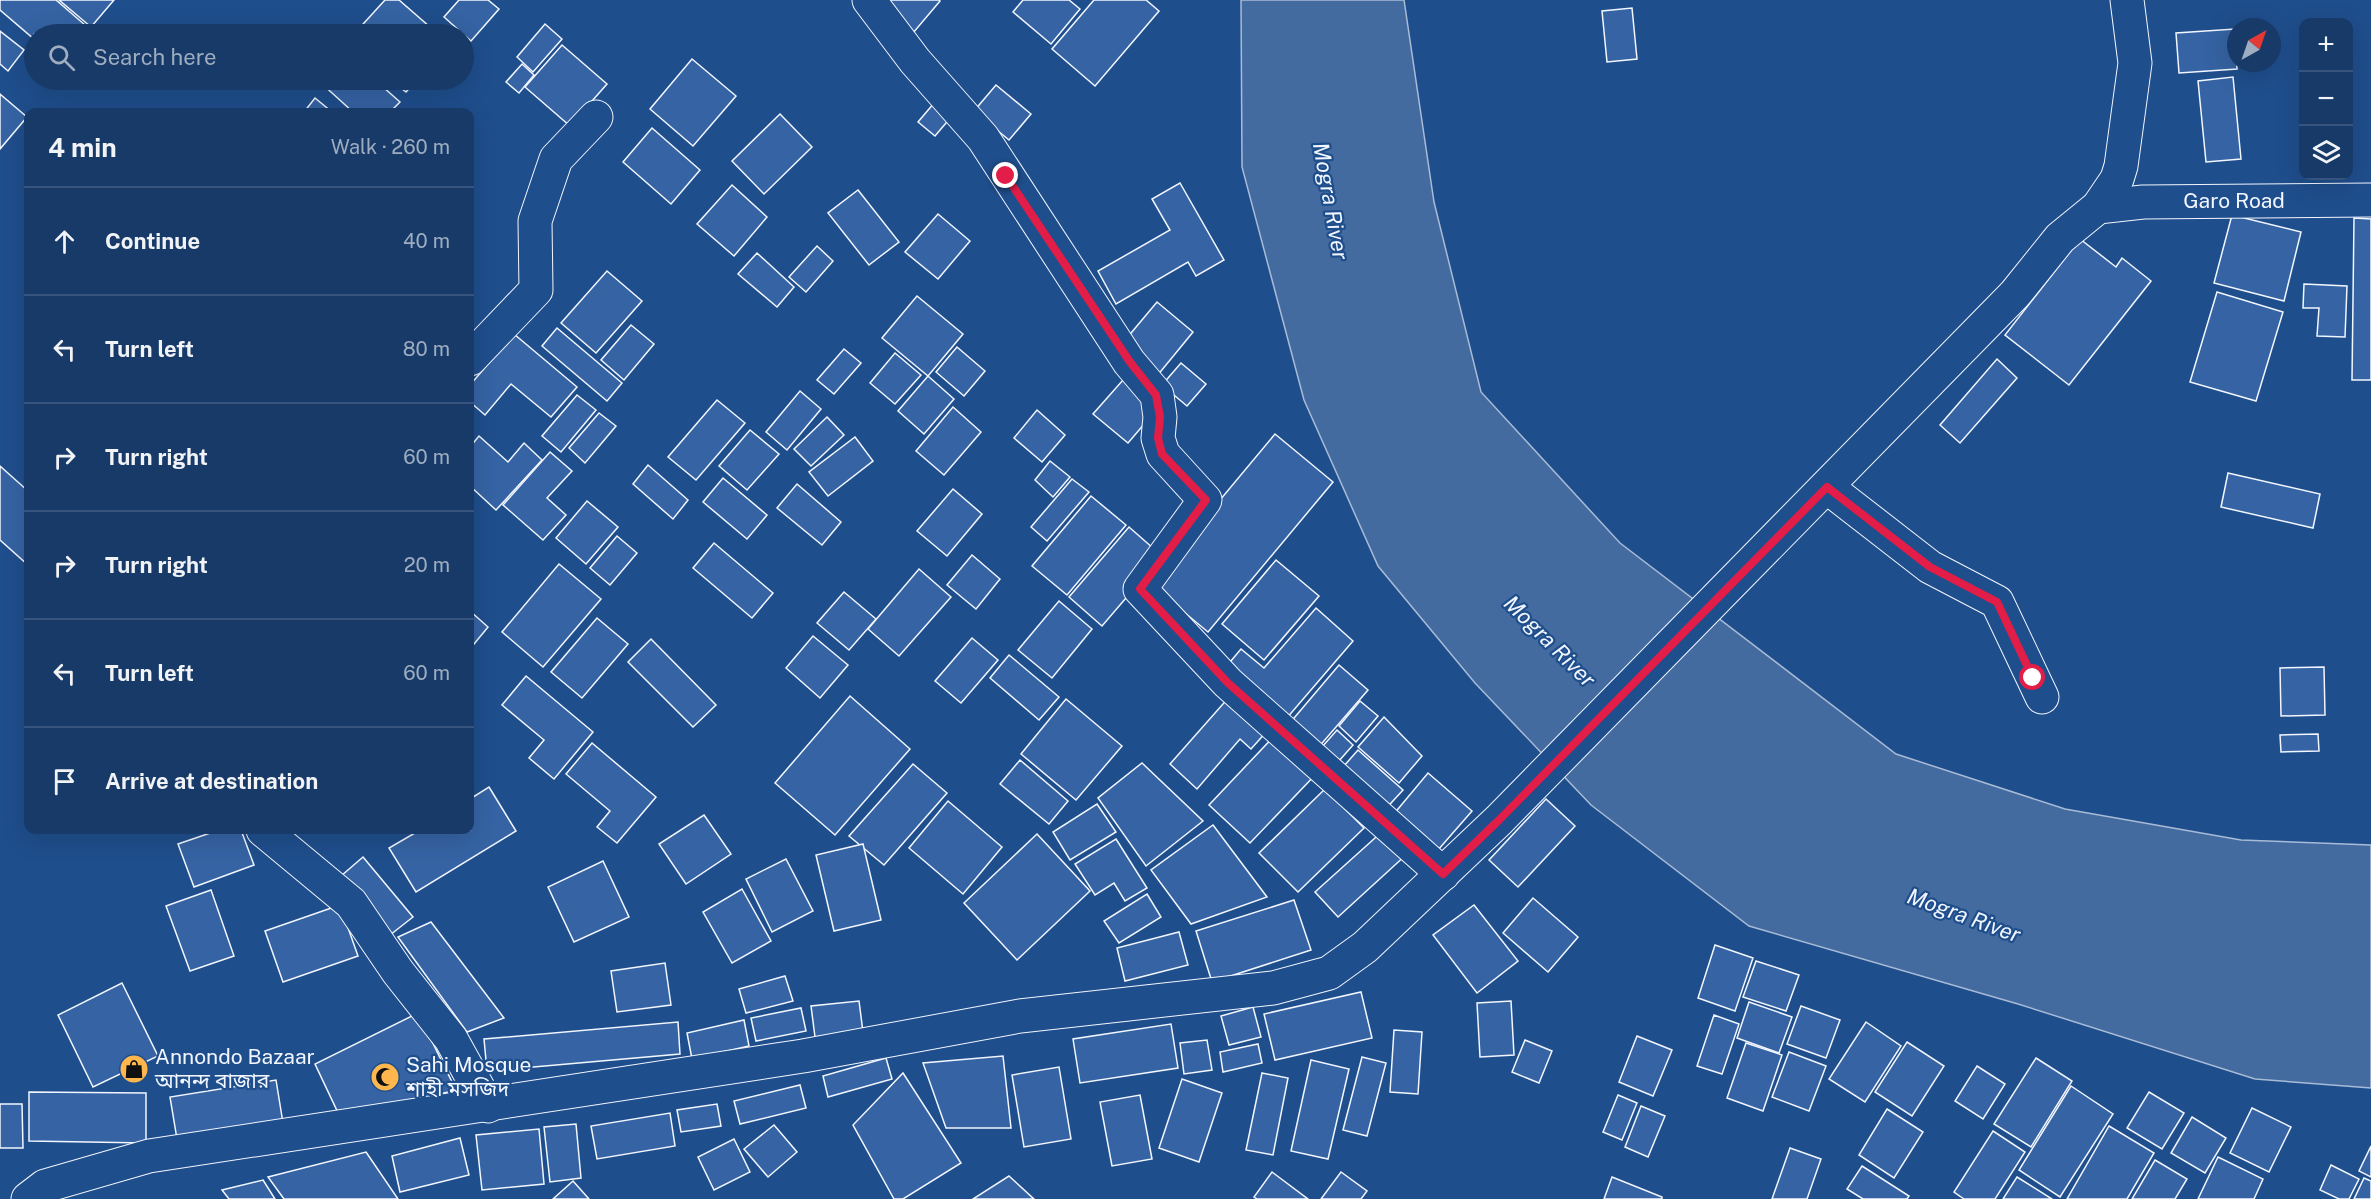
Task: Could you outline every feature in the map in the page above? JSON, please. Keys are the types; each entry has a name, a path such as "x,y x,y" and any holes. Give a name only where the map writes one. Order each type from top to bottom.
{"street":[{"path":"869,0 915,62 983,138 1104,324 1156,395 1160,417 1158,438 1162,454 1206,500 1140,589 1228,683 1443,874"},
{"path":"28,1199 45,1186 148,1156 488,1106 803,1056 1020,1016 1273,987 1329,973 1365,947 1499,820 2015,294 2060,238 2098,207 2109,194 2121,166 2134,63 2127,0"},
{"path":"474,355 536,290 535,221 556,159 597,117"},
{"name":"Garo Road","path":"2098,207 2143,202 2371,200"},
{"path":"1817,497 1930,567 1997,602 2042,697"},
{"path":"268,834 351,903 398,972 451,1039 488,1106"}],"water":[{"name":"Mogra River","path":"1241,0 1404,0 1434,202 1481,392 1620,543 1896,754 2065,809 2241,840 2371,845 2371,1088 2255,1079 2018,1004 1749,926 1591,805 1475,683 1378,566 1304,400 1242,167"}],"building":[{"path":"0,0 56,0 84,24 24,24 24,30 0,10"},
{"path":"59,0 114,0 94,24 87,24"},
{"path":"385,0 399,0 427,24 363,24"},
{"path":"459,0 488,0 499,9 474,38 474,24 452,24 444,17"},
{"path":"874,0 939,0 940,1 913,33"},
{"path":"1023,0 1069,0 1080,9 1051,44 1013,12"},
{"path":"1094,0 1146,0 1159,11 1095,86 1052,49"},
{"path":"1632,8 1637,59 1607,62 1602,11"},
{"path":"545,24 562,39 533,72 517,57"},
{"path":"2227,30 2227,70 2179,73 2176,33"},
{"path":"0,31 24,50 8,71 0,64"},
{"path":"562,45 607,84 570,126 525,87"},
{"path":"692,59 736,96 693,146 650,109"},
{"path":"522,64 534,75 519,93 506,82"},
{"path":"2233,77 2241,159 2206,162 2198,81"},
{"path":"996,85 1031,114 1009,140 974,111"},
{"path":"329,90 386,90 400,102 394,108 349,108"},
{"path":"0,94 24,114 24,121 0,149"},
{"path":"940,96 957,110 935,136 918,122"},
{"path":"315,98 327,108 307,108"},
{"path":"780,114 812,147 764,194 732,161"},
{"path":"652,128 700,170 671,204 623,162"},
{"path":"1180,183 1224,260 1196,276 1188,262 1116,304 1098,271 1170,230 1152,199"},
{"path":"732,185 767,217 734,256 697,224"},
{"path":"858,190 899,242 869,265 828,213"},
{"path":"938,214 970,241 938,279 905,252"},
{"path":"2232,215 2301,232 2284,301 2214,283"},
{"path":"2354,218 2371,219 2371,380 2352,380"},
{"path":"2080,239 2116,267 2122,258 2151,281 2069,385 2005,335"},
{"path":"817,246 833,261 806,292 789,277"},
{"path":"757,253 794,287 777,307 738,274"},
{"path":"607,271 642,301 596,353 561,323"},
{"path":"2304,284 2347,286 2345,337 2317,336 2319,308 2303,308"},
{"path":"2217,292 2283,312 2256,401 2190,382"},
{"path":"917,296 963,334 928,376 882,338"},
{"path":"1157,302 1193,332 1157,376 1121,345"},
{"path":"631,325 654,344 624,380 601,360"},
{"path":"557,328 622,383 607,401 542,346"},
{"path":"514,334 577,387 551,417 511,384 485,415 474,405 474,380"},
{"path":"957,347 985,371 964,396 936,372"},
{"path":"844,349 861,363 834,394 817,380"},
{"path":"895,353 921,375 895,404 870,383"},
{"path":"1997,359 2017,378 1960,443 1940,425"},
{"path":"1181,363 1206,384 1187,406 1162,385"},
{"path":"928,376 954,399 924,434 898,411"},
{"path":"1123,380 1157,409 1128,443 1093,414"},
{"path":"800,391 821,409 787,450 766,432"},
{"path":"577,395 596,410 561,452 542,436"},
{"path":"717,400 745,423 696,480 668,457"},
{"path":"953,407 981,432 944,475 916,451"},
{"path":"1037,410 1065,435 1042,462 1014,438"},
{"path":"599,413 616,426 585,463 569,448"},
{"path":"827,417 844,435 811,466 794,449"},
{"path":"750,430 779,454 747,490 719,466"},
{"path":"1275,434 1333,482 1208,632 1150,584"},
{"path":"479,436 508,462 524,443 542,460 496,510 474,490 474,442"},
{"path":"855,437 873,461 828,496 809,472"},
{"path":"550,452 572,471 547,498 566,515 543,540 503,505"},
{"path":"1050,461 1070,477 1053,497 1035,480"},
{"path":"648,465 688,500 673,519 633,484"},
{"path":"0,466 24,487 24,561 0,540"},
{"path":"2228,473 2320,494 2313,528 2221,507"},
{"path":"723,478 767,515 747,539 703,502"},
{"path":"1072,479 1089,492 1047,541 1031,527"},
{"path":"797,484 841,522 822,545 777,508"},
{"path":"953,489 982,514 947,556 917,531"},
{"path":"1091,496 1126,525 1067,595 1032,566"},
{"path":"587,501 618,527 586,564 556,538"},
{"path":"1129,527 1162,556 1102,626 1069,597"},
{"path":"617,536 637,553 610,585 590,568"},
{"path":"714,543 773,593 752,618 693,568"},
{"path":"972,555 1000,579 976,609 947,585"},
{"path":"1276,560 1319,596 1264,660 1222,624"},
{"path":"559,564 601,599 543,667 502,632"},
{"path":"919,569 951,597 899,656 868,629"},
{"path":"844,592 876,619 849,650 817,623"},
{"path":"1059,601 1092,629 1052,678 1018,650"},
{"path":"1316,608 1353,641 1286,719 1225,668 1241,649 1264,668"},
{"path":"474,615 488,627 474,644"},
{"path":"597,618 628,644 582,698 551,672"},
{"path":"813,636 848,665 820,698 786,668"},
{"path":"972,638 998,660 961,703 935,681"},
{"path":"651,639 716,705 693,727 628,662"},
{"path":"1009,655 1059,697 1039,720 990,678"},
{"path":"1339,665 1368,690 1317,749 1289,724"},
{"path":"2324,667 2325,715 2281,716 2280,668"},
{"path":"526,676 593,732 554,779 529,758 544,740 502,705"},
{"path":"850,696 910,749 835,835 775,783"},
{"path":"1230,696 1268,730 1251,749 1240,739 1197,789 1170,764"},
{"path":"1066,699 1122,746 1076,800 1021,754"},
{"path":"1360,701 1378,716 1356,742 1339,726"},
{"path":"1384,717 1422,756 1399,783 1358,747"},
{"path":"1337,730 1353,745 1331,770 1314,756"},
{"path":"1277,733 1318,772 1250,843 1209,805"},
{"path":"2318,734 2319,751 2281,752 2280,735"},
{"path":"592,743 656,797 617,843 597,827 610,811 566,774"},
{"path":"1358,750 1403,790 1381,814 1336,775"},
{"path":"1020,760 1068,801 1049,824 1000,784"},
{"path":"1142,763 1203,821 1146,866 1098,798"},
{"path":"913,764 947,793 884,865 849,836"},
{"path":"1428,773 1472,811 1431,858 1388,821"},
{"path":"489,787 516,831 416,892 389,848 413,834 474,834 474,796"},
{"path":"1325,789 1364,828 1298,892 1259,853"},
{"path":"1546,799 1575,826 1518,887 1489,860"},
{"path":"948,801 1002,847 963,894 909,848"},
{"path":"1097,804 1116,832 1070,860 1053,832"},
{"path":"704,815 731,854 686,884 659,844"},
{"path":"1213,825 1267,897 1191,924 1151,870"},
{"path":"1385,829 1407,854 1338,917 1315,892"},
{"path":"207,834 242,834 254,865 194,887 178,844"},
{"path":"1037,834 1090,891 1017,960 964,903"},
{"path":"1116,839 1147,888 1125,901 1114,883 1095,895 1075,864"},
{"path":"863,844 881,920 834,931 816,855"},
{"path":"363,857 413,917 390,935 341,876"},
{"path":"786,859 813,911 772,932 746,879"},
{"path":"603,861 629,917 574,942 548,887"},
{"path":"742,889 771,941 732,963 703,912"},
{"path":"211,890 234,956 190,971 166,906"},
{"path":"1147,894 1161,917 1119,943 1104,921"},
{"path":"1533,898 1578,937 1548,972 1503,933"},
{"path":"1294,900 1311,950 1212,982 1196,931"},
{"path":"340,905 358,956 283,982 265,931"},
{"path":"1474,905 1518,961 1477,993 1433,935"},
{"path":"431,922 504,1018 467,1032 398,937"},
{"path":"1179,932 1188,965 1125,981 1117,948"},
{"path":"1715,945 1753,958 1735,1011 1698,998"},
{"path":"1756,961 1799,975 1786,1011 1743,997"},
{"path":"665,963 671,1005 617,1012 611,971"},
{"path":"785,976 793,1001 746,1013 739,989"},
{"path":"122,983 158,1056 93,1087 58,1015"},
{"path":"1361,992 1372,1038 1275,1060 1264,1014"},
{"path":"859,1001 863,1032 815,1037 811,1006"},
{"path":"1511,1001 1514,1055 1480,1057 1477,1003"},
{"path":"1749,1002 1792,1017 1779,1053 1737,1038"},
{"path":"1801,1006 1840,1020 1826,1058 1787,1044"},
{"path":"1253,1007 1261,1037 1229,1045 1221,1016"},
{"path":"801,1008 806,1031 756,1041 751,1018"},
{"name":"Sahi Mosque শাহী মসজিদ","path":"418,1013 456,1090 341,1119 315,1064"},
{"path":"1714,1015 1739,1024 1722,1074 1697,1066"},
{"path":"744,1020 749,1046 692,1059 687,1033"},
{"path":"678,1022 680,1054 487,1071 484,1039"},
{"path":"1866,1022 1901,1046 1865,1102 1829,1079"},
{"path":"1171,1024 1178,1068 1080,1083 1073,1039"},
{"path":"1394,1030 1422,1032 1418,1094 1390,1092"},
{"path":"1637,1036 1672,1050 1653,1096 1619,1082"},
{"path":"1207,1040 1212,1070 1184,1074 1180,1043"},
{"path":"1525,1040 1552,1051 1539,1083 1512,1072"},
{"path":"1907,1042 1944,1066 1912,1116 1875,1092"},
{"path":"1746,1043 1782,1055 1763,1111 1727,1098"},
{"path":"1258,1044 1262,1063 1223,1072 1220,1052"},
{"path":"1789,1052 1826,1066 1809,1111 1772,1097"},
{"path":"1003,1056 1011,1128 946,1128 923,1063"},
{"path":"1362,1057 1386,1063 1367,1136 1343,1130"},
{"path":"886,1058 892,1079 828,1097 823,1076"},
{"path":"2036,1058 2072,1081 2031,1147 1994,1124"},
{"path":"1311,1060 1349,1069 1328,1159 1291,1151"},
{"path":"1977,1066 2005,1084 1983,1119 1955,1101"},
{"path":"1059,1067 1071,1139 1024,1147 1012,1075"},
{"path":"903,1073 961,1163 903,1199 894,1199 853,1125"},
{"path":"1262,1073 1288,1078 1273,1155 1246,1150"},
{"path":"1182,1079 1222,1093 1199,1162 1159,1148"},
{"path":"276,1080 283,1123 177,1139 170,1097"},
{"path":"800,1085 806,1108 740,1124 734,1101"},
{"path":"2071,1086 2113,1114 2060,1197 2019,1170"},
{"path":"29,1092 146,1093 146,1143 29,1141"},
{"path":"2149,1092 2184,1113 2162,1149 2127,1128"},
{"path":"1140,1095 1152,1159 1112,1166 1100,1102"},
{"path":"1618,1095 1637,1103 1622,1140 1603,1132"},
{"path":"0,1104 22,1104 23,1148 0,1148"},
{"path":"717,1104 721,1126 681,1132 677,1110"},
{"path":"1641,1106 1665,1116 1648,1157 1625,1147"},
{"path":"2252,1108 2291,1127 2269,1172 2230,1153"},
{"path":"1887,1109 1923,1132 1894,1178 1859,1155"},
{"path":"670,1113 675,1146 597,1159 591,1126"},
{"path":"2192,1117 2226,1138 2205,1173 2171,1153"},
{"path":"576,1124 581,1178 550,1182 544,1127"},
{"path":"774,1125 797,1152 768,1177 744,1149"},
{"path":"2109,1126 2154,1153 2127,1199 2067,1199"},
{"path":"539,1129 544,1184 482,1190 476,1135"},
{"path":"1993,1131 2025,1152 1995,1199 1964,1199 1954,1192"},
{"path":"460,1138 469,1175 400,1192 392,1156"},
{"path":"734,1139 750,1172 714,1190 698,1157"},
{"path":"2371,1146 2371,1177 2359,1171"},
{"path":"1790,1148 1821,1159 1807,1199 1772,1199"},
{"path":"366,1152 398,1199 284,1199 268,1177"},
{"path":"2218,1157 2263,1179 2254,1199 2198,1199"},
{"path":"2155,1160 2187,1179 2175,1199 2132,1199"},
{"path":"2331,1165 2359,1179 2349,1199 2339,1199 2320,1190"},
{"path":"1862,1166 1909,1196 1907,1199 1863,1199 1847,1189"},
{"path":"1272,1172 1308,1199 1257,1199 1254,1197"},
{"path":"1341,1172 1367,1191 1361,1199 1321,1199"},
{"path":"1009,1176 1034,1199 973,1199"},
{"path":"1612,1177 1662,1197 1662,1199 1604,1199"},
{"path":"2017,1177 2052,1199 2003,1199"},
{"path":"2364,1178 2371,1181 2371,1199 2354,1199"},
{"path":"263,1180 275,1199 229,1199 222,1190"},
{"path":"573,1181 589,1199 553,1199"}],"place":[{"name":"Annondo Bazaar আনন্দ বাজার","path":"134,1069"},
{"name":"Sahi Mosque শাহী মসজিদ","path":"385,1077"}],"route":[{"path":"1006,176 1130,362 1156,395 1160,417 1158,438 1162,454 1206,500 1140,589 1228,683 1443,874 1827,487 1930,567 1997,602 2033,678"}]}
